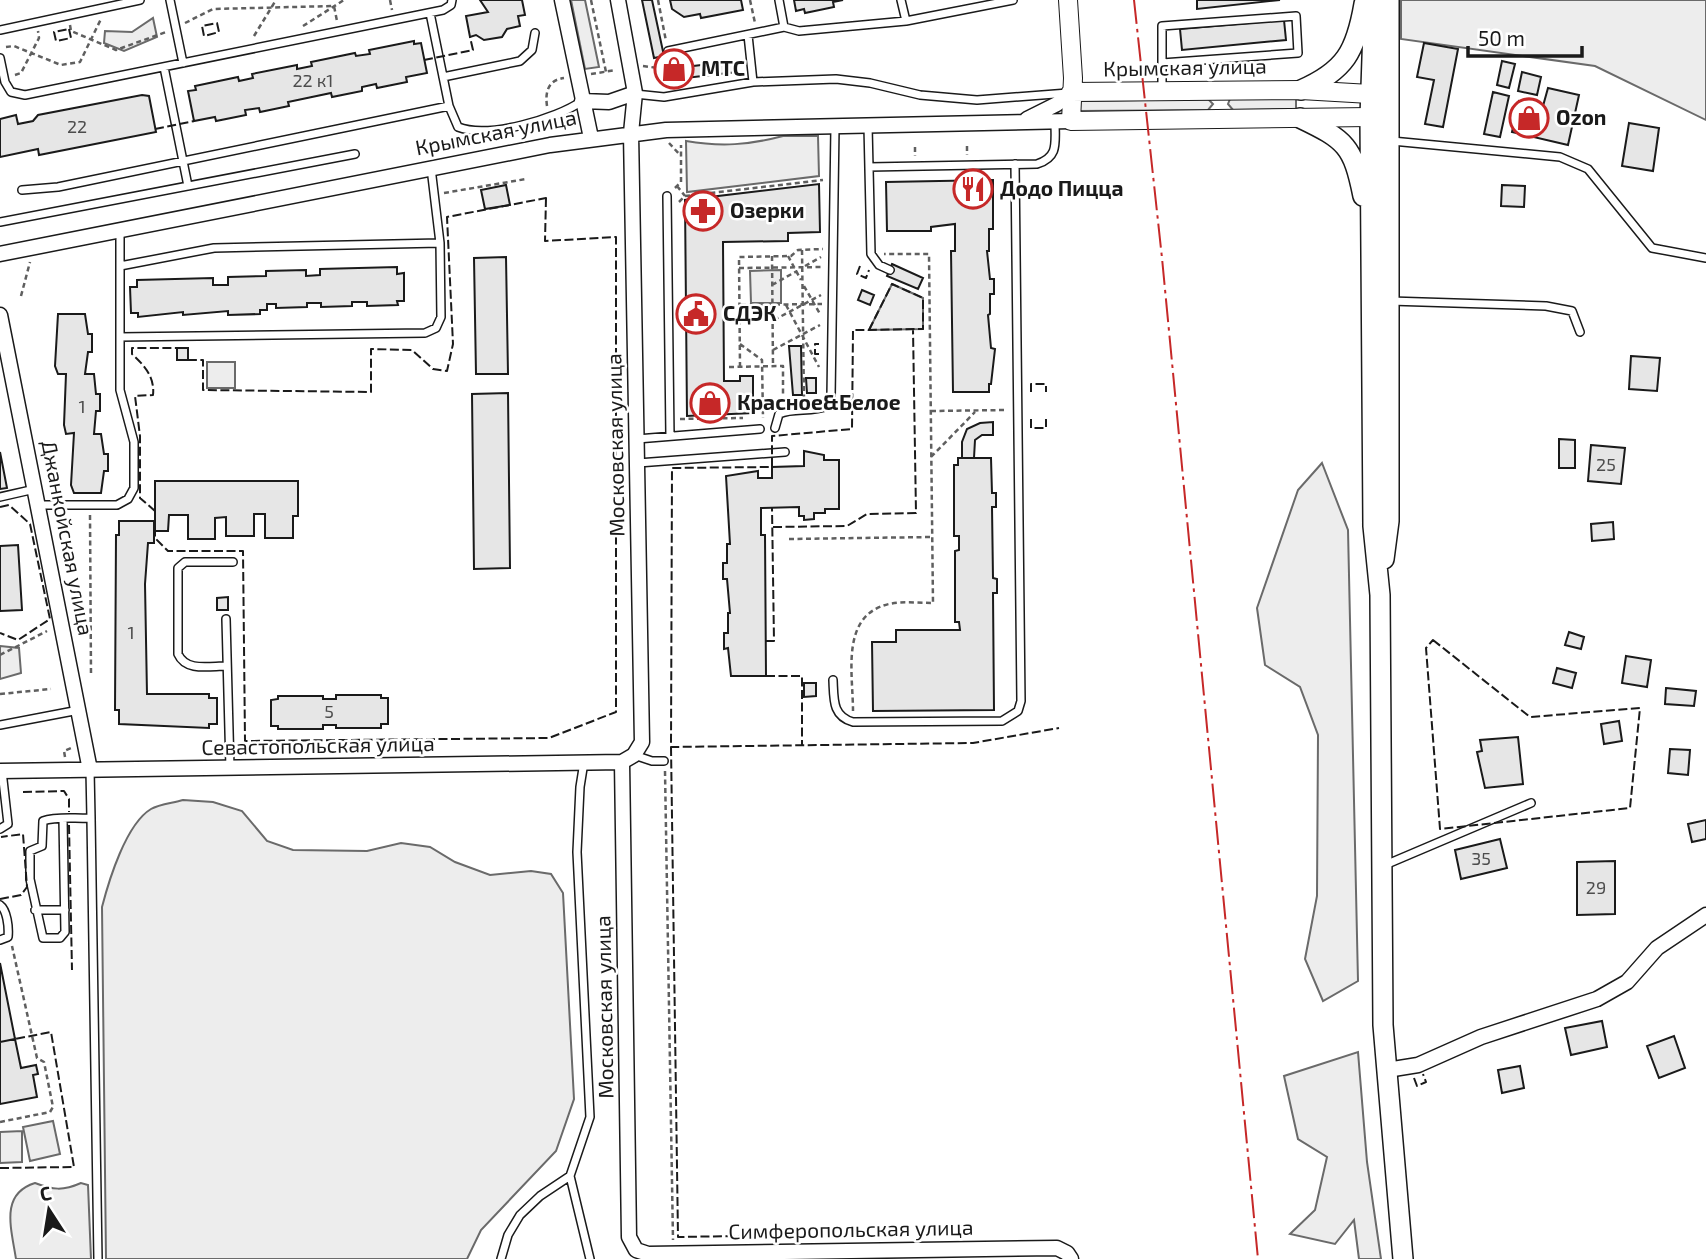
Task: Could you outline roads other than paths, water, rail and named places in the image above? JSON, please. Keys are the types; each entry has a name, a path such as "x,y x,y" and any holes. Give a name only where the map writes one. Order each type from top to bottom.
{"main road":[{"path":"1301,90 1328,78 1343,64 1357,38 1365,0"},
{"path":"1374,0 1370,94 1373,526 1380,595 1383,1025 1403,1259"},
{"path":"1380,595 1389,521 1389,0"},
{"path":"1370,94 1388,107"},
{"path":"1370,117 1388,107"},
{"path":"1300,118 1327,131 1355,159 1372,240"}],"street":[{"path":"562,0 591,138"},
{"path":"582,101 609,102 635,93 618,0"},
{"path":"1063,121 1071,92 1069,0"},
{"name":"Крымская улица","path":"1009,123 1042,113 1071,92 1301,90 1370,94"},
{"path":"1221,91 1221,119"},
{"name":"Московская улица","path":"635,93 631,133 642,742 628,759 629,1237 636,1250"},
{"name":"Крымская улица","path":"0,254 431,168 631,133 1063,121 1370,117"},
{"name":"Джанкойская улица","path":"0,315 90,770"},
{"name":"Севастопольская улица","path":"1,771 584,762 628,759"},
{"path":"1387,1070 1418,1065 1481,1037 1597,999 1627,982 1657,948 1706,915"},
{"name":"Симферопольская улица","path":"636,1250 648,1254 673,1254 1058,1248 1069,1256"}],"lane":[{"path":"0,30 106,3 140,0"},
{"path":"170,0 183,63"},
{"path":"0,58 11,92 25,95 430,13 443,10 451,5 452,0"},
{"path":"779,0 785,27"},
{"path":"901,0 906,21"},
{"path":"668,51 785,27 799,31 906,21 1013,0"},
{"path":"430,13 449,106 458,127 472,132 548,118 582,101"},
{"path":"1162,63 1298,52 1296,16 1162,26 1162,63 1162,91"},
{"path":"443,77 520,61 532,50 535,33"},
{"path":"752,34 753,82"},
{"path":"164,67 188,186"},
{"path":"635,93 664,97 753,82 836,79 870,83 920,95 977,100 1071,92"},
{"path":"22,190 58,187 449,106"},
{"path":"869,167 1037,164 1049,160 1055,153 1063,121"},
{"path":"868,126 871,254 879,265 890,270"},
{"path":"775,428 779,414 787,410 818,410 827,406 831,397 828,304 835,127"},
{"path":"1388,140 1560,157 1588,169 1652,248 1706,258"},
{"path":"0,222 355,153"},
{"path":"833,680 837,712 853,722 1002,720 1018,711 1021,701 1015,164"},
{"path":"120,337 425,333 436,328 441,317 440,243 431,168"},
{"path":"667,196 670,436"},
{"path":"39,505 117,505 128,499 134,488 134,442 120,390 120,230"},
{"path":"120,266 214,248 440,243"},
{"path":"1388,300 1546,306 1572,311 1580,332"},
{"path":"636,439 760,429"},
{"path":"637,463 785,452"},
{"path":"0,496 35,489"},
{"path":"226,666 189,666 182,662 178,654 178,568 185,562 233,562"},
{"path":"226,619 230,768"},
{"path":"0,724 80,710"},
{"path":"628,759 664,761"},
{"path":"584,762 577,852 590,1117 570,1176 590,1259"},
{"path":"90,770 98,1259"},
{"path":"0,829 8,824 1,771"},
{"path":"1382,866 1531,803"},
{"path":"63,819 64,936 43,938 36,910 30,851 41,846 43,821 63,819 91,818"},
{"path":"0,905 5,909 4,938"},
{"path":"36,910 65,910"},
{"path":"501,1259 508,1235 520,1215 540,1196 570,1176"}],"place":[{"name":"МТС","path":"674,69"},
{"name":"Ozon","path":"1529,118"},
{"name":"Додо Пицца","path":"973,189"},
{"name":"Озерки","path":"703,211"},
{"name":"СДЭК","path":"696,314"},
{"name":"Красное&Белое","path":"710,403"}]}
